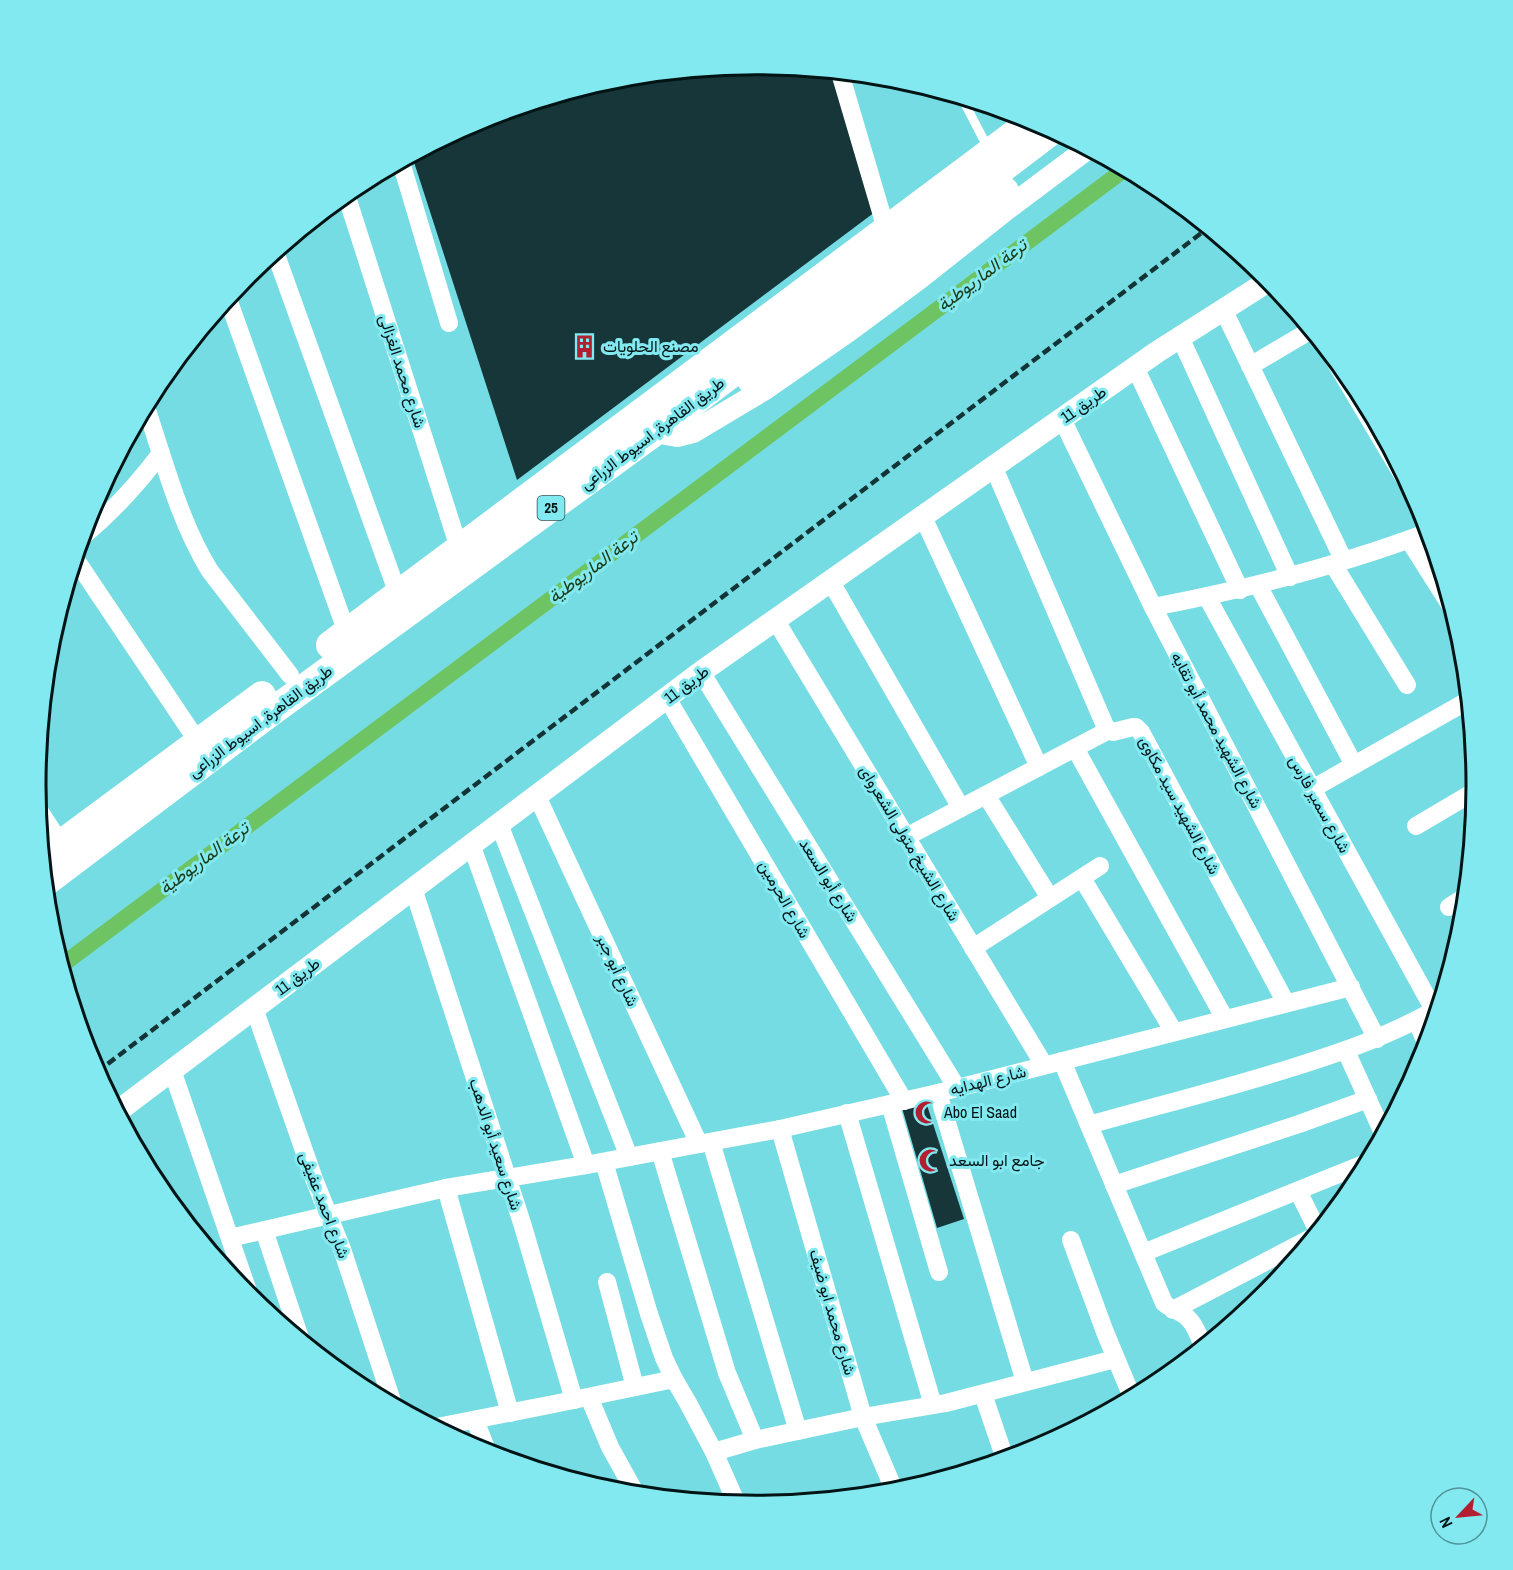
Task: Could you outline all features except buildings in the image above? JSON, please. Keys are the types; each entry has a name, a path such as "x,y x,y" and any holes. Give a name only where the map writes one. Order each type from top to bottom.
{"highway":[{"name":"طريق القاهرة, اسيوط الزراعى","path":"52,850 347,633 1023,127"},
{"name":"طريق القاهرة, اسيوط الزراعى","path":"53,876 270,713 655,432 1045,136"},
{"path":"697,400 716,399 728,394 769,369 839,320 1064,145"}],"street":[{"path":"842,80 886,229"},
{"path":"655,432 677,436 693,432 765,388 850,330 1081,153"},
{"path":"403,169 449,323"},
{"name":"شارع محمد الغزالى","path":"349,204 459,548"},
{"path":"279,260 398,594"},
{"name":"طريق 11","path":"124,1106 701,672 1135,367 1261,285"},
{"path":"231,308 347,633"},
{"path":"1223,309 1339,563 1407,685"},
{"path":"1250,366 1304,334"},
{"path":"1180,337 1290,577"},
{"path":"1135,367 1249,588 1354,765"},
{"path":"150,418 188,526 202,557 210,571 290,675"},
{"name":"شارع الشهيد محمد أبو تقايه","path":"1062,419 1153,607 1377,1039"},
{"path":"97,524 141,480 161,453"},
{"path":"906,837 1109,730 1106,728 994,468"},
{"path":"923,517 1039,767"},
{"path":"1153,607 1249,588 1339,563 1421,535"},
{"path":"1409,540 1437,584"},
{"path":"81,567 198,741"},
{"path":"831,582 961,808"},
{"name":"شارع سمير فارس","path":"1207,597 1432,1002"},
{"name":"شارع الشيخ متولى الشعرواى","path":"776,621 1044,1065"},
{"name":"شارع أبو السعد","path":"701,672 957,1088"},
{"name":"شارع الحرمين","path":"667,698 897,1102 939,1272"},
{"path":"1312,789 1461,704"},
{"name":"شارع الشهيد سيد مكاوى","path":"1109,730 1117,731 1136,727 1141,732 1286,1003"},
{"path":"1075,748 1226,1019"},
{"path":"986,795 1050,898"},
{"name":"شارع أبو جبر","path":"537,796 705,1143 798,1431"},
{"path":"1416,826 1466,796"},
{"path":"499,824 629,1157"},
{"path":"471,844 595,1163 664,1358 714,1452 733,1494"},
{"path":"973,948 1100,866"},
{"path":"1082,878 1174,1032"},
{"name":"شارع سعيد أبو الدهب","path":"413,888 581,1399 630,1483"},
{"path":"1449,907 1456,902"},
{"name":"شارع الهدايه","path":"230,1238 446,1188 780,1129 938,1093 1351,987"},
{"name":"شارع احمد عفيفى","path":"254,1008 314,1179 342,1249 389,1392"},
{"path":"1089,1125 1346,1051 1377,1039 1429,1013"},
{"path":"1416,1020 1421,1032"},
{"path":"1346,1051 1379,1125"},
{"path":"1062,1061 1164,1303 1188,1318 1200,1339"},
{"path":"172,1070 242,1274"},
{"path":"938,1093 1025,1382"},
{"path":"1114,1185 1368,1099"},
{"path":"847,1113 933,1406"},
{"name":"شارع محمد ابو ضيف","path":"780,1129 863,1417 891,1482"},
{"path":"660,1151 727,1373 755,1440"},
{"path":"1143,1253 1354,1168"},
{"path":"446,1188 510,1413"},
{"path":"1298,1191 1314,1224"},
{"path":"264,1230 296,1325"},
{"path":"1071,1239 1115,1359 1128,1389"},
{"path":"1173,1310 1286,1257"},
{"path":"607,1282 635,1388"},
{"path":"714,1452 755,1440 863,1417 933,1406 1115,1359"},
{"path":"449,1425 674,1379"},
{"path":"983,1394 1002,1451"},
{"path":"475,1420 483,1440"}],"lane":[{"path":"967,107 990,152"}],"waterway":[{"name":"ترعة الماريوطية","path":"69,960 1118,174"}],"railway":[{"path":"105,1066 1202,233"}],"place":[{"name":"مصنع الحلويات","path":"585,346"},
{"name":"Abo El Saad","path":"926,1112"},
{"name":"جامع ابو السعد","path":"931,1160"}]}
